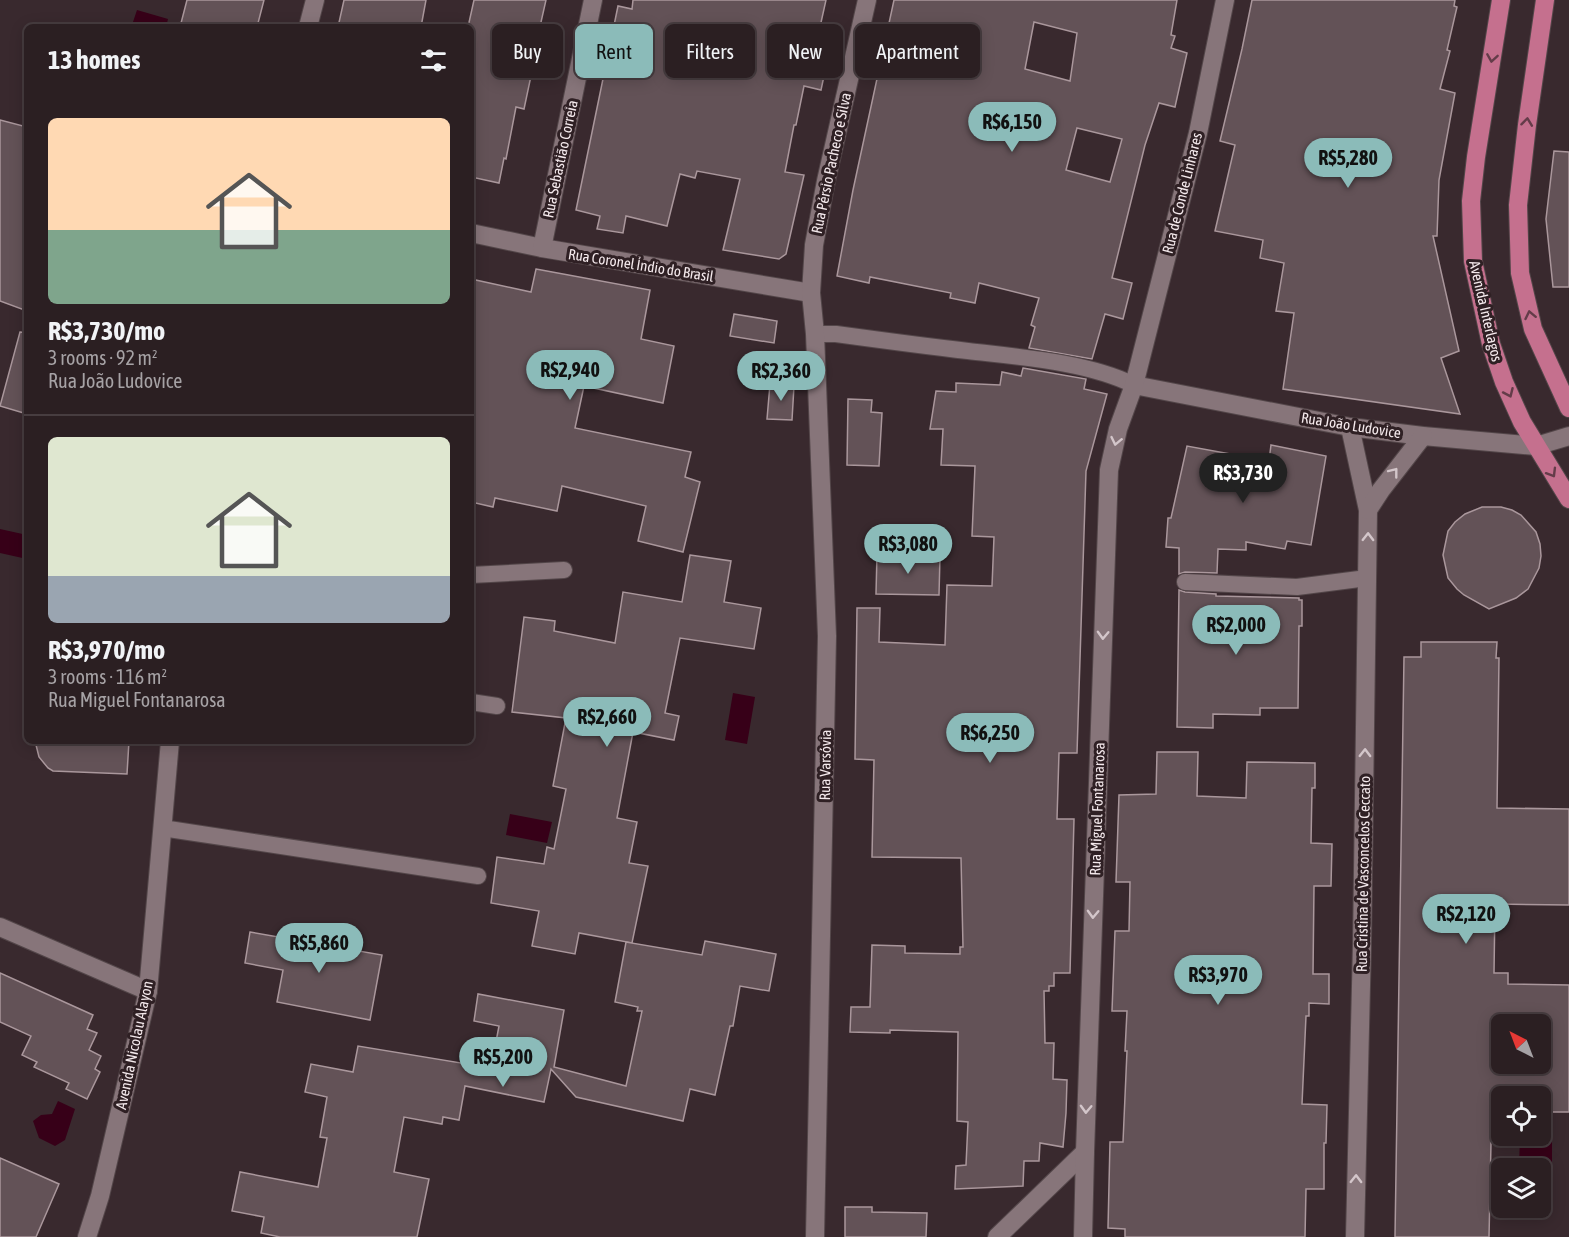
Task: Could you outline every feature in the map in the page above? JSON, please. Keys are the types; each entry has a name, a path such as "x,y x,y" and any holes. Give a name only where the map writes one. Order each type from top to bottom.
{"main road":[{"name":"Avenida Interlagos","path":"1501,0 1471,201 1473,261 1491,344 1522,422 1569,499"},
{"path":"1545,0 1529,104 1518,205 1520,273 1533,329 1569,408"}],"street":[{"path":"309,24 315,0"},
{"name":"Rua Sebastião Correia","path":"542,248 593,0"},
{"name":"Rua Pérsio Pacheco e Silva","path":"811,293 818,223 867,0"},
{"name":"Rua de Conde Linhares","path":"1134,385 1198,133 1225,0"},
{"name":"Rua Coronel Índio do Brasil","path":"474,234 542,248 811,293"},
{"name":"Rua Varsóvia","path":"811,293 815,334 827,636 815,1237"},
{"name":"Rua João Ludovice","path":"1134,385 1350,427 1423,436 1536,446 1569,436"},
{"name":"Rua Miguel Fontanarosa","path":"1083,1237 1109,470 1118,429 1134,385"},
{"name":"Rua Cristina de Vasconcelos Ceccato","path":"1350,427 1368,510 1355,1237"},
{"path":"1368,510 1423,436"},
{"name":"Avenida Nicolau Alayon","path":"87,1237 100,1196 148,991 170,744"},
{"path":"0,927 148,991"},
{"path":"997,1237 1085,1152"}],"lane":[{"path":"815,334 836,334 1023,357 1090,370 1122,379 1134,385"},
{"path":"474,575 564,570"},
{"path":"1185,582 1297,587 1367,578"},
{"path":"474,702 497,706"},
{"path":"162,828 478,876"}],"shaded area":[{"path":"137,10 168,19 167,24 132,24"},
{"path":"0,529 24,534 24,558 0,553"},
{"path":"733,693 755,697 747,744 725,740"},
{"path":"510,814 552,822 547,843 506,835"},
{"path":"58,1101 75,1109 65,1140 55,1146 39,1138 33,1121 41,1115 52,1114"},
{"path":"1552,1131 1552,1185 1551,1158 1519,1158 1520,1146 1551,1146"}],"building":[{"path":"187,0 264,0 258,24 181,24"},
{"path":"344,0 426,0 422,24 339,24"},
{"path":"474,0 546,0 541,24 492,24 492,78 531,78 524,109 516,107 499,183 474,178 474,24 469,24"},
{"path":"633,0 826,0 821,24 767,24 767,78 824,78 821,90 804,86 796,125 794,125 785,172 804,175 786,254 779,259 723,250 740,179 697,171 695,178 680,174 667,226 626,216 623,233 597,229 600,216 576,210 603,78 653,78 653,24 614,24 618,6 632,9"},
{"path":"894,0 1177,0 1171,35 1175,36 1171,48 1187,53 1175,107 1159,103 1145,145 1112,278 1132,283 1123,319 1105,314 1092,359 1029,348 1035,327 1031,325 1039,298 979,283 975,303 950,298 951,293 870,277 869,283 837,276 877,78 980,78 980,24 889,24","holes":["1034,22 1077,33 1070,81 1025,69","1077,128 1122,139 1110,182 1066,170"]},
{"path":"1252,0 1455,0 1454,6 1457,7 1447,50 1450,51 1440,89 1455,93 1439,180 1437,236 1433,236 1459,351 1441,358 1460,414 1283,389 1294,313 1276,311 1284,263 1260,258 1263,240 1215,231 1235,145 1220,141"},
{"path":"0,120 24,126 24,310 0,301"},
{"path":"1554,151 1569,152 1569,287 1553,287 1546,219"},
{"path":"536,269 650,290 641,339 674,346 663,403 584,386 575,428 691,452 685,477 700,482 683,552 638,541 646,506 562,486 557,511 495,498 493,507 474,503 474,280 531,292"},
{"path":"734,314 777,321 774,343 730,336"},
{"path":"20,332 24,333 24,413 0,406"},
{"path":"1023,368 1086,379 1084,389 1107,394 1086,471 1077,753 1059,753 1057,819 1074,819 1070,973 1054,973 1054,986 1049,986 1049,991 1044,991 1045,1043 1054,1043 1053,1079 1067,1080 1066,1113 1063,1147 1040,1143 1039,1161 1024,1161 1023,1186 955,1189 956,1166 966,1165 968,1122 957,1121 958,1032 890,1030 890,1033 850,1032 851,1007 870,1007 872,945 905,946 905,953 960,954 960,947 963,947 961,858 872,857 874,760 855,759 857,608 880,608 879,642 945,645 947,585 992,586 994,537 972,536 975,466 941,465 943,429 930,429 936,391 956,392 956,383 1000,385 1002,372 1021,376"},
{"path":"770,384 794,386 792,420 767,419"},
{"path":"848,399 872,400 871,412 882,413 879,466 847,465"},
{"path":"1271,445 1326,456 1311,545 1287,541 1285,549 1246,542 1246,550 1218,549 1217,573 1185,572 1179,574 1179,548 1166,547 1168,518 1171,518 1187,446 1269,461"},
{"path":"1482,507 1501,507 1521,515 1536,532 1541,556 1539,568 1528,589 1516,598 1489,609 1457,589 1448,578 1443,555 1448,531 1455,522 1465,514"},
{"path":"877,554 940,556 939,595 876,594"},
{"path":"690,555 731,561 724,602 761,608 754,649 680,638 665,713 679,716 674,740 633,732 617,818 637,822 629,863 648,866 632,943 579,933 575,954 532,946 539,911 491,903 497,857 544,864 547,847 554,849 566,789 553,786 566,718 512,712 524,617 555,621 554,631 615,643 623,592 682,602"},
{"path":"1179,590 1216,594 1216,596 1299,598 1302,600 1302,626 1299,626 1298,708 1260,708 1260,715 1213,714 1213,728 1177,727"},
{"path":"1421,642 1497,642 1496,658 1499,658 1497,808 1569,809 1569,905 1495,904 1494,973 1508,973 1508,984 1569,985 1569,1112 1551,1112 1551,1086 1491,1086 1489,1237 1395,1237 1404,657 1421,657"},
{"path":"36,744 129,744 127,774 53,771 39,757"},
{"path":"1157,752 1198,752 1197,796 1246,798 1247,762 1315,763 1311,843 1332,844 1331,886 1314,886 1313,974 1329,974 1329,1004 1309,1003 1309,1016 1306,1016 1302,1104 1327,1105 1324,1189 1306,1189 1305,1237 1125,1237 1125,1229 1108,1228 1110,1142 1123,1142 1127,1051 1125,1051 1127,1011 1112,1011 1115,931 1129,931 1130,882 1116,882 1119,795 1156,794"},
{"path":"250,932 382,955 370,1020 277,1002 283,970 245,963"},
{"path":"705,941 776,954 769,991 740,986 733,1026 730,1026 715,1095 690,1089 683,1121 576,1097 551,1069 544,1102 465,1086 459,1120 443,1117 442,1124 404,1117 394,1172 429,1179 417,1237 280,1237 261,1233 264,1217 232,1211 240,1172 318,1187 327,1138 320,1137 327,1097 305,1092 311,1064 353,1072 358,1046 491,1068 499,1026 474,1021 478,994 564,1010 554,1067 626,1086 642,1011 637,1011 638,1007 615,1002 626,942 702,955"},
{"path":"0,973 93,1015 87,1029 97,1033 89,1050 101,1056 95,1069 100,1072 87,1099 66,1089 69,1083 34,1067 37,1062 22,1055 31,1036 0,1022"},
{"path":"0,1158 59,1184 36,1237 0,1237"},
{"path":"845,1207 872,1207 872,1212 927,1213 926,1237 845,1237"}]}
